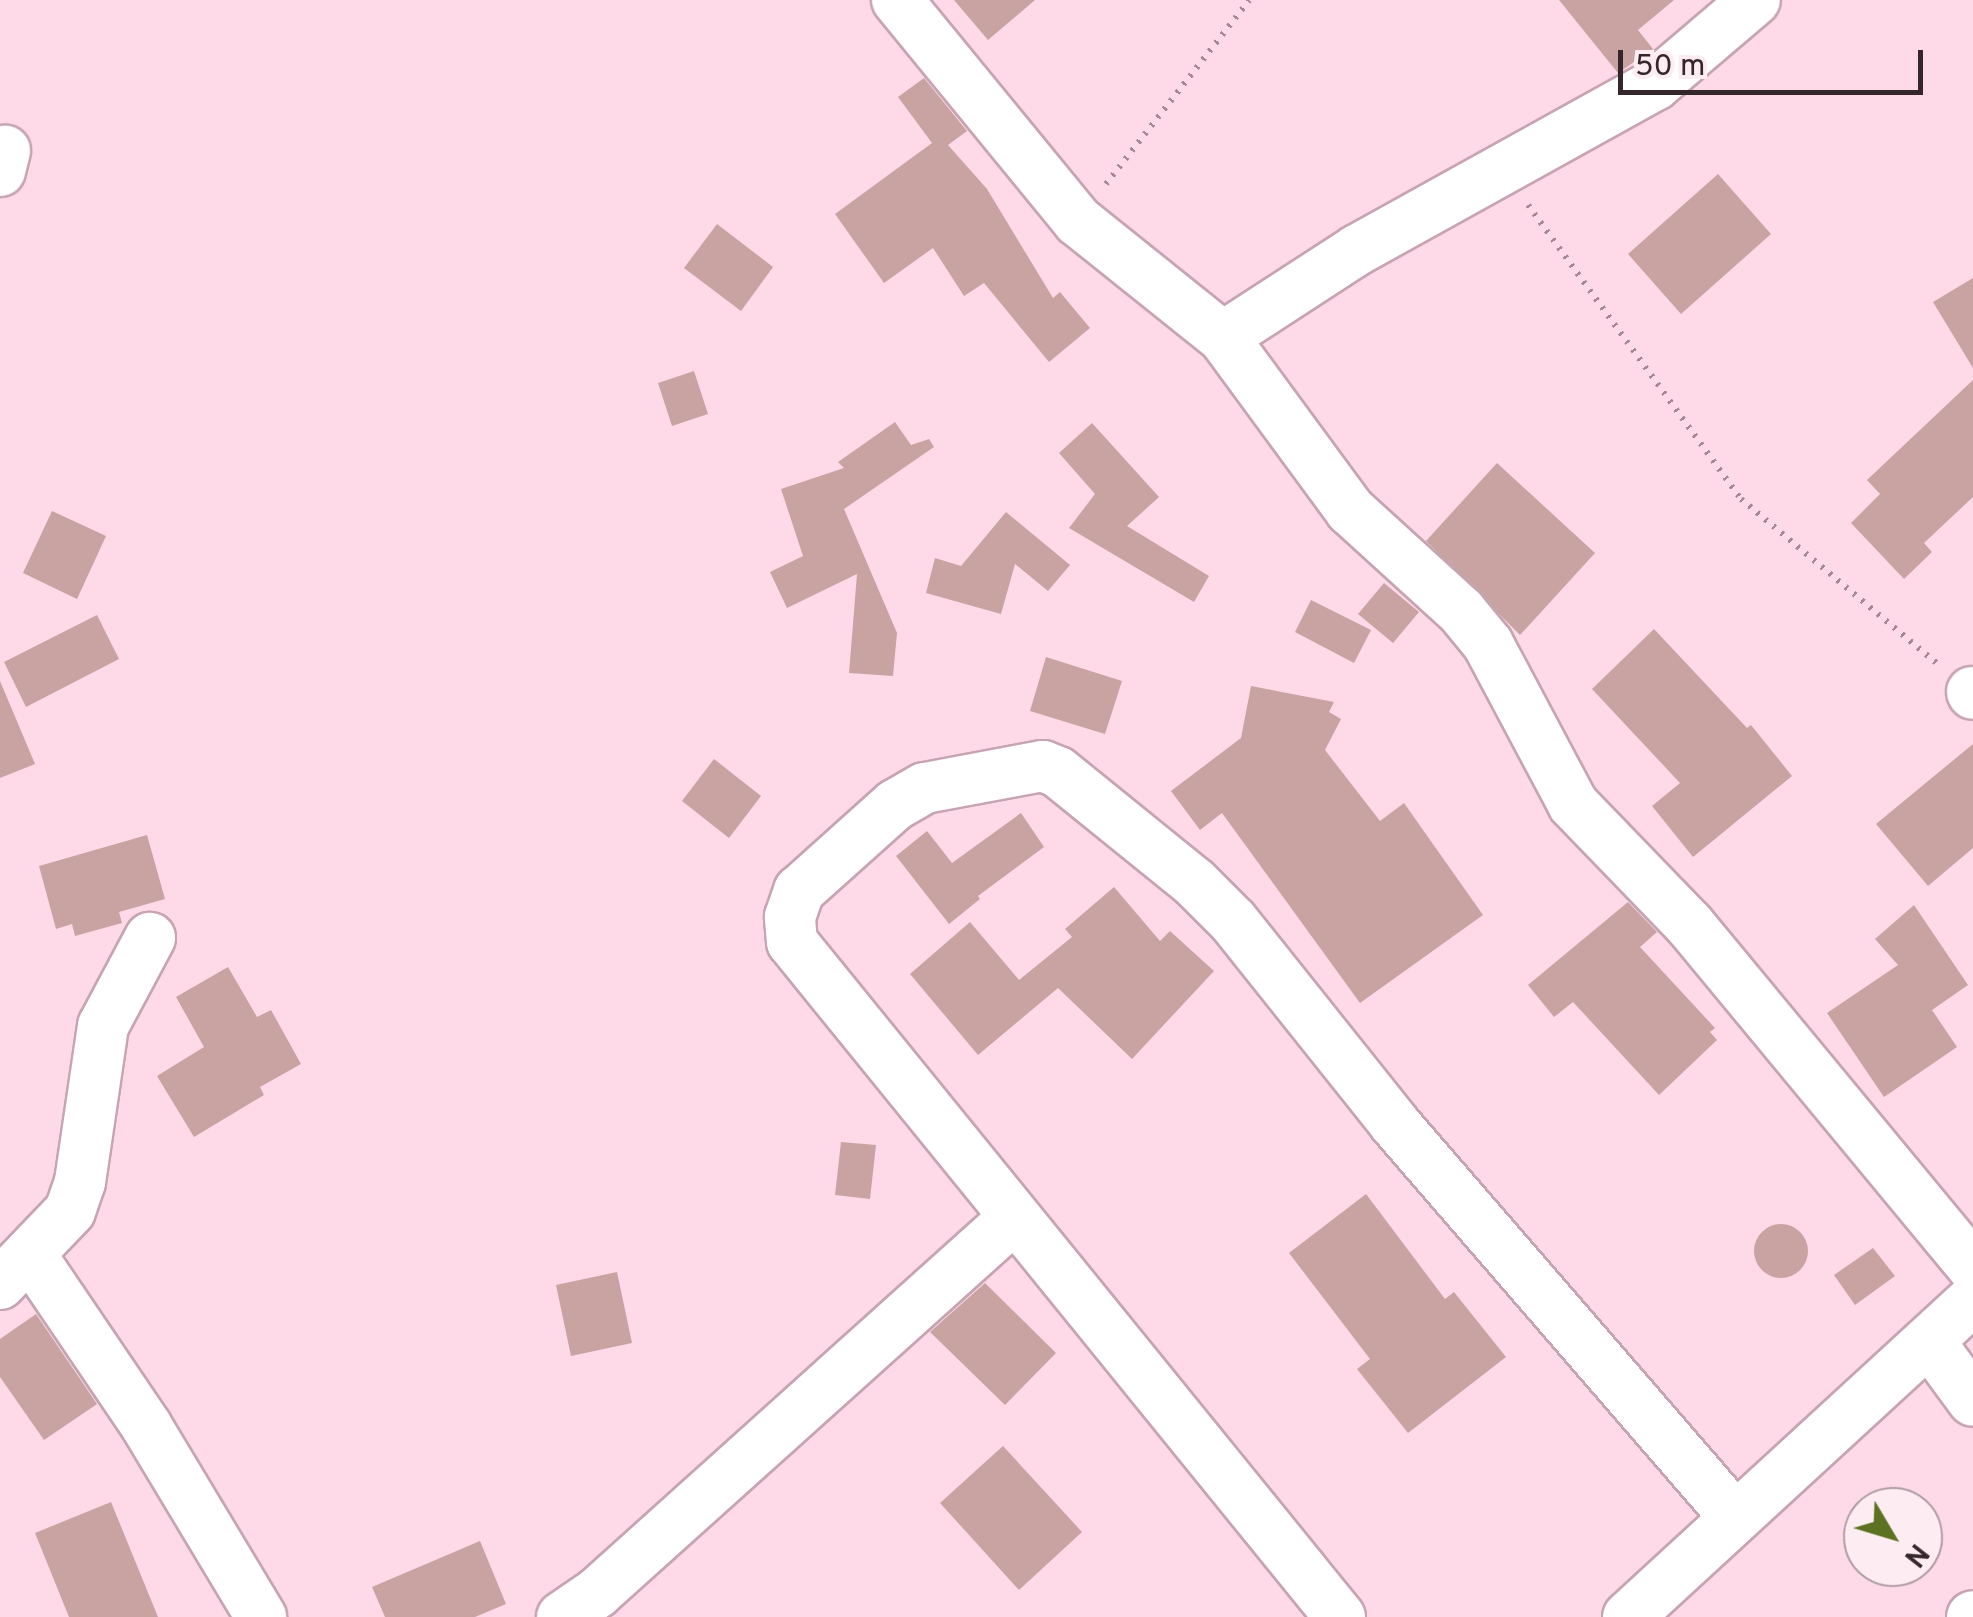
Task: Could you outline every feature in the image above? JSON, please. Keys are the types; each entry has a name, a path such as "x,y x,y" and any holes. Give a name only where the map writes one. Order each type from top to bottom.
{"street":[{"path":"897,0 1078,220 1223,337 1350,510 1462,611 1488,644 1572,804 1689,924 1973,1267"},
{"path":"1223,337 1357,250 1655,85 1755,0"},
{"path":"1340,1617 792,942 790,916 799,891 895,805 924,788 1043,766 1058,772 1194,882 1233,921 1394,1122 1734,1516"},
{"path":"150,938 103,1026 80,1182 70,1211 15,1269 147,1427 261,1617"},
{"path":"562,1617 611,1581 1014,1218"},
{"path":"1628,1617 1973,1300"},
{"path":"1929,1341 1973,1401"}],"path":[{"path":"1078,220 1249,0"},
{"path":"1505,165 1538,223 1741,499 1972,693"}],"building":[{"path":"954,0 1035,0 988,40"},
{"path":"1559,0 1674,0 1638,30 1653,49 1618,73"},
{"path":"924,78 967,131 948,145 987,189 1053,298 1060,292 1090,328 1049,362 984,283 964,296 933,248 884,283 835,214 932,143 898,97"},
{"path":"1718,174 1771,234 1681,314 1628,254"},
{"path":"717,224 773,267 741,311 684,268"},
{"path":"1973,278 1973,368 1933,302"},
{"path":"694,371 708,414 672,426 658,383"},
{"path":"1973,380 1973,497 1924,543 1932,552 1904,579 1851,523 1880,494 1867,480"},
{"path":"895,422 911,445 929,439 934,447 844,509 897,633 893,676 849,673 857,574 787,608 770,572 803,556 781,489 844,468 838,462"},
{"path":"1092,423 1159,497 1127,526 1209,576 1194,602 1069,528 1095,494 1059,453"},
{"path":"1497,463 1595,553 1520,635 1426,541"},
{"path":"52,511 106,536 77,599 23,573"},
{"path":"1006,512 1070,565 1048,591 1015,564 1001,614 926,593 935,558 961,566"},
{"path":"1384,583 1419,612 1393,643 1358,614"},
{"path":"1311,600 1371,630 1354,663 1295,632"},
{"path":"97,615 119,659 26,707 4,662"},
{"path":"1654,629 1747,728 1751,725 1792,776 1693,857 1652,806 1680,783 1592,689"},
{"path":"1046,657 1122,681 1105,734 1030,711"},
{"path":"0,681 35,764 0,778"},
{"path":"1251,686 1334,702 1329,712 1341,719 1325,750 1380,821 1404,803 1483,915 1360,1003 1222,813 1200,830 1171,791 1241,738"},
{"path":"1973,744 1973,848 1928,886 1876,824"},
{"path":"714,759 761,796 729,838 682,801"},
{"path":"1021,813 1044,847 978,896 980,899 949,924 896,856 927,831 952,863"},
{"path":"147,835 165,899 119,912 122,923 75,936 72,924 56,929 39,866"},
{"path":"1114,887 1160,941 1170,931 1214,971 1132,1059 1058,988 978,1055 910,974 970,922 1019,980 1072,937 1065,929"},
{"path":"1628,902 1657,932 1640,947 1715,1028 1710,1032 1717,1040 1659,1095 1573,1002 1554,1017 1528,985"},
{"path":"1914,905 1968,985 1932,1010 1957,1047 1884,1097 1827,1013 1898,965 1875,939"},
{"path":"228,967 257,1017 271,1010 301,1064 260,1087 264,1095 194,1137 157,1076 204,1047 176,997"},
{"path":"841,1142 876,1145 870,1199 835,1195"},
{"path":"1366,1194 1445,1299 1454,1292 1506,1357 1408,1433 1357,1369 1370,1359 1289,1253"},
{"path":"1781,1224 1800,1232 1808,1251 1800,1270 1781,1278 1762,1270 1754,1251 1762,1232"},
{"path":"1873,1248 1895,1276 1855,1305 1834,1275"},
{"path":"617,1272 632,1343 571,1356 556,1285"},
{"path":"985,1283 1056,1353 1005,1405 930,1332"},
{"path":"36,1314 97,1404 44,1440 0,1377 0,1339"},
{"path":"1003,1446 1082,1532 1019,1590 940,1503"},
{"path":"111,1502 158,1617 69,1617 35,1533"},
{"path":"480,1541 506,1604 475,1617 385,1617 372,1587"}]}
